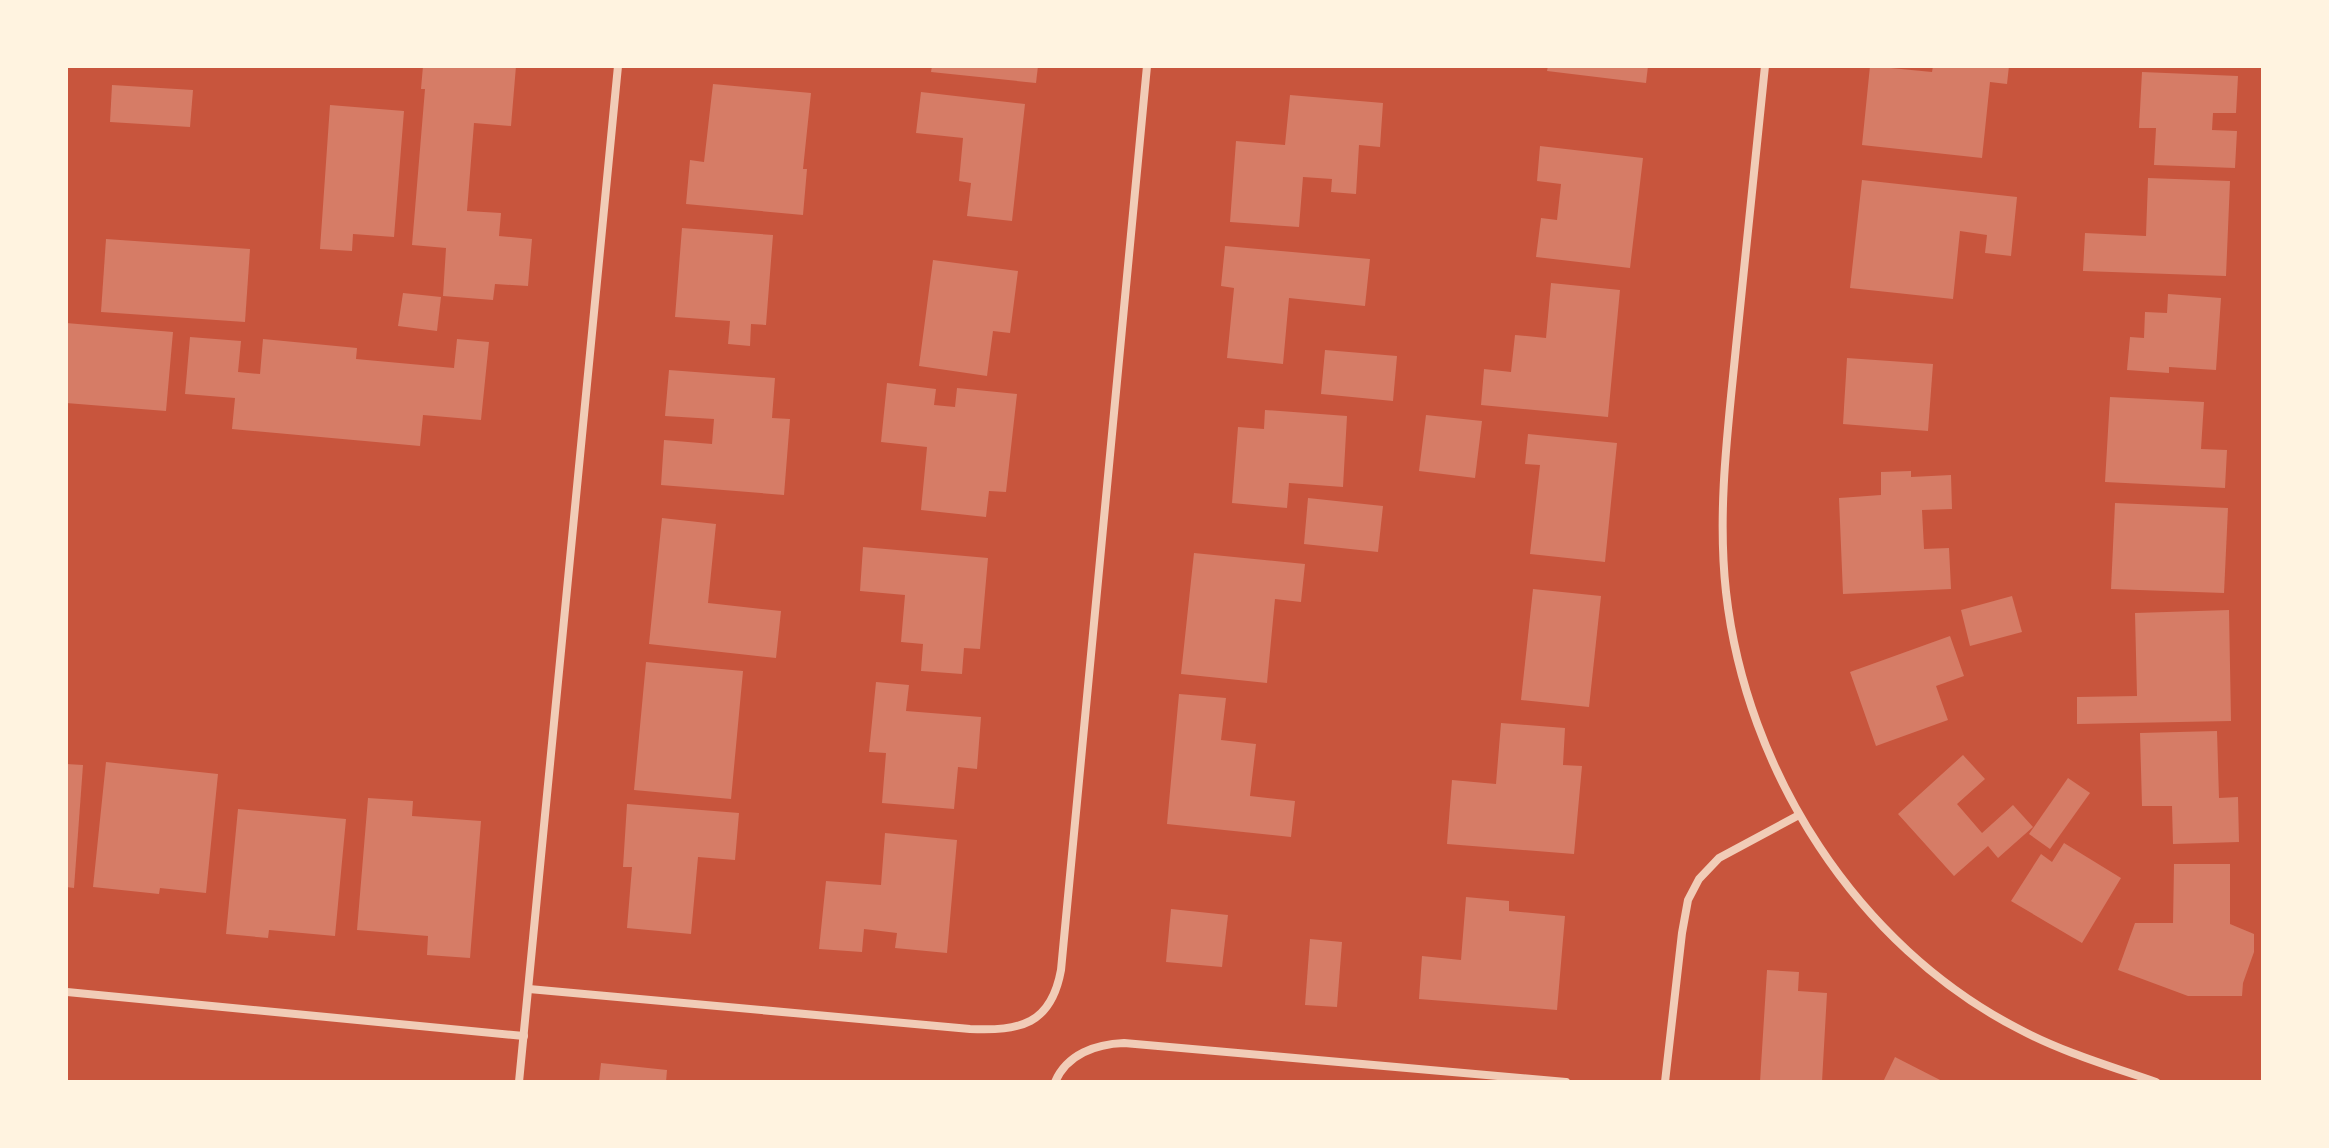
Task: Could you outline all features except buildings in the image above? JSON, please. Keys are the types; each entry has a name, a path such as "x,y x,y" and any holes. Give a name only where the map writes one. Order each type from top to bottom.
{"street":[{"path":"519,1082 618,66"},
{"path":"529,989 992,1030 1037,1020 1058,991 1147,66"},
{"path":"1765,66 1727,433 1723,522 1726,590 1735,651 1755,717 1799,815 1853,892 1890,934 1941,979 2017,1028 2058,1048 2156,1082"},
{"path":"1665,1082 1688,900 1699,879 1719,858 1799,815"},
{"path":"67,992 524,1036"},
{"path":"1055,1082 1070,1062 1097,1047 1124,1043 1566,1082"}]}
